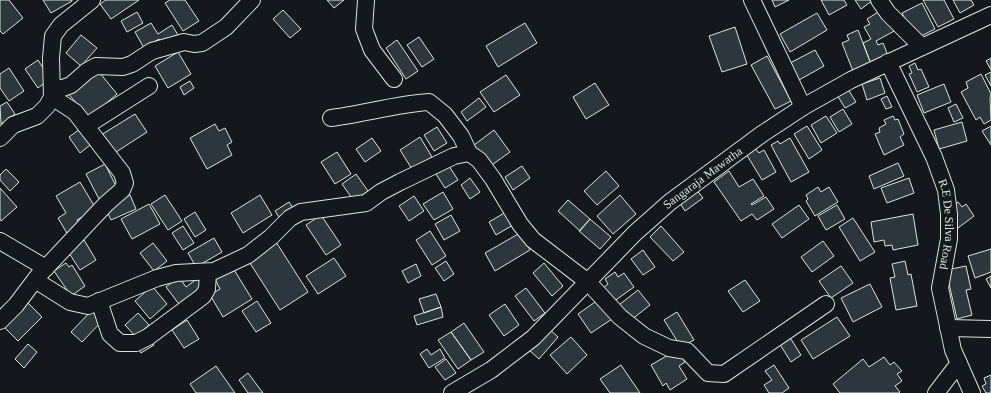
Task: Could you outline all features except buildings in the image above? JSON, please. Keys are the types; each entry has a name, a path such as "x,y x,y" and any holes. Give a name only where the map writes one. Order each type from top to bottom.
{"street":[{"path":"0,138 13,124 37,116 47,106 52,91 51,58 53,36 61,25 92,0"},
{"path":"52,91 70,85 87,71 96,66 123,67 132,64 152,51 184,42 194,44 202,43 226,27 252,0"},
{"path":"366,0 364,29 372,50 394,79"},
{"path":"752,0 803,107"},
{"path":"879,0 888,13 922,47"},
{"name":"Sangaraja Mawatha","path":"452,393 491,370 533,338 635,233 670,202 762,134 803,107 851,80 991,15"},
{"name":"R.E De Silva Road","path":"888,62 934,157 946,190 949,214 949,239 940,288 953,350 972,393"},
{"path":"86,126 149,86"},
{"path":"0,321 16,305 46,268 106,204 122,190 125,184 122,174 86,126 75,112 52,91"},
{"path":"331,118 369,113 406,104 429,102 445,115 461,136 469,153 478,160 493,179 520,224 532,240 588,282 620,317 644,336 669,348 688,351 708,372 724,374 826,304"},
{"path":"35,280 70,302 88,306 157,278 176,273 214,272 248,255 271,237 290,218 301,212 366,203 381,192 400,182 454,156 469,153"},
{"path":"0,241 46,268"},
{"path":"99,301 110,334 120,344 136,343 160,328 203,296 207,289 208,272"},
{"path":"948,328 991,329"},
{"path":"936,393 959,363"}]}
